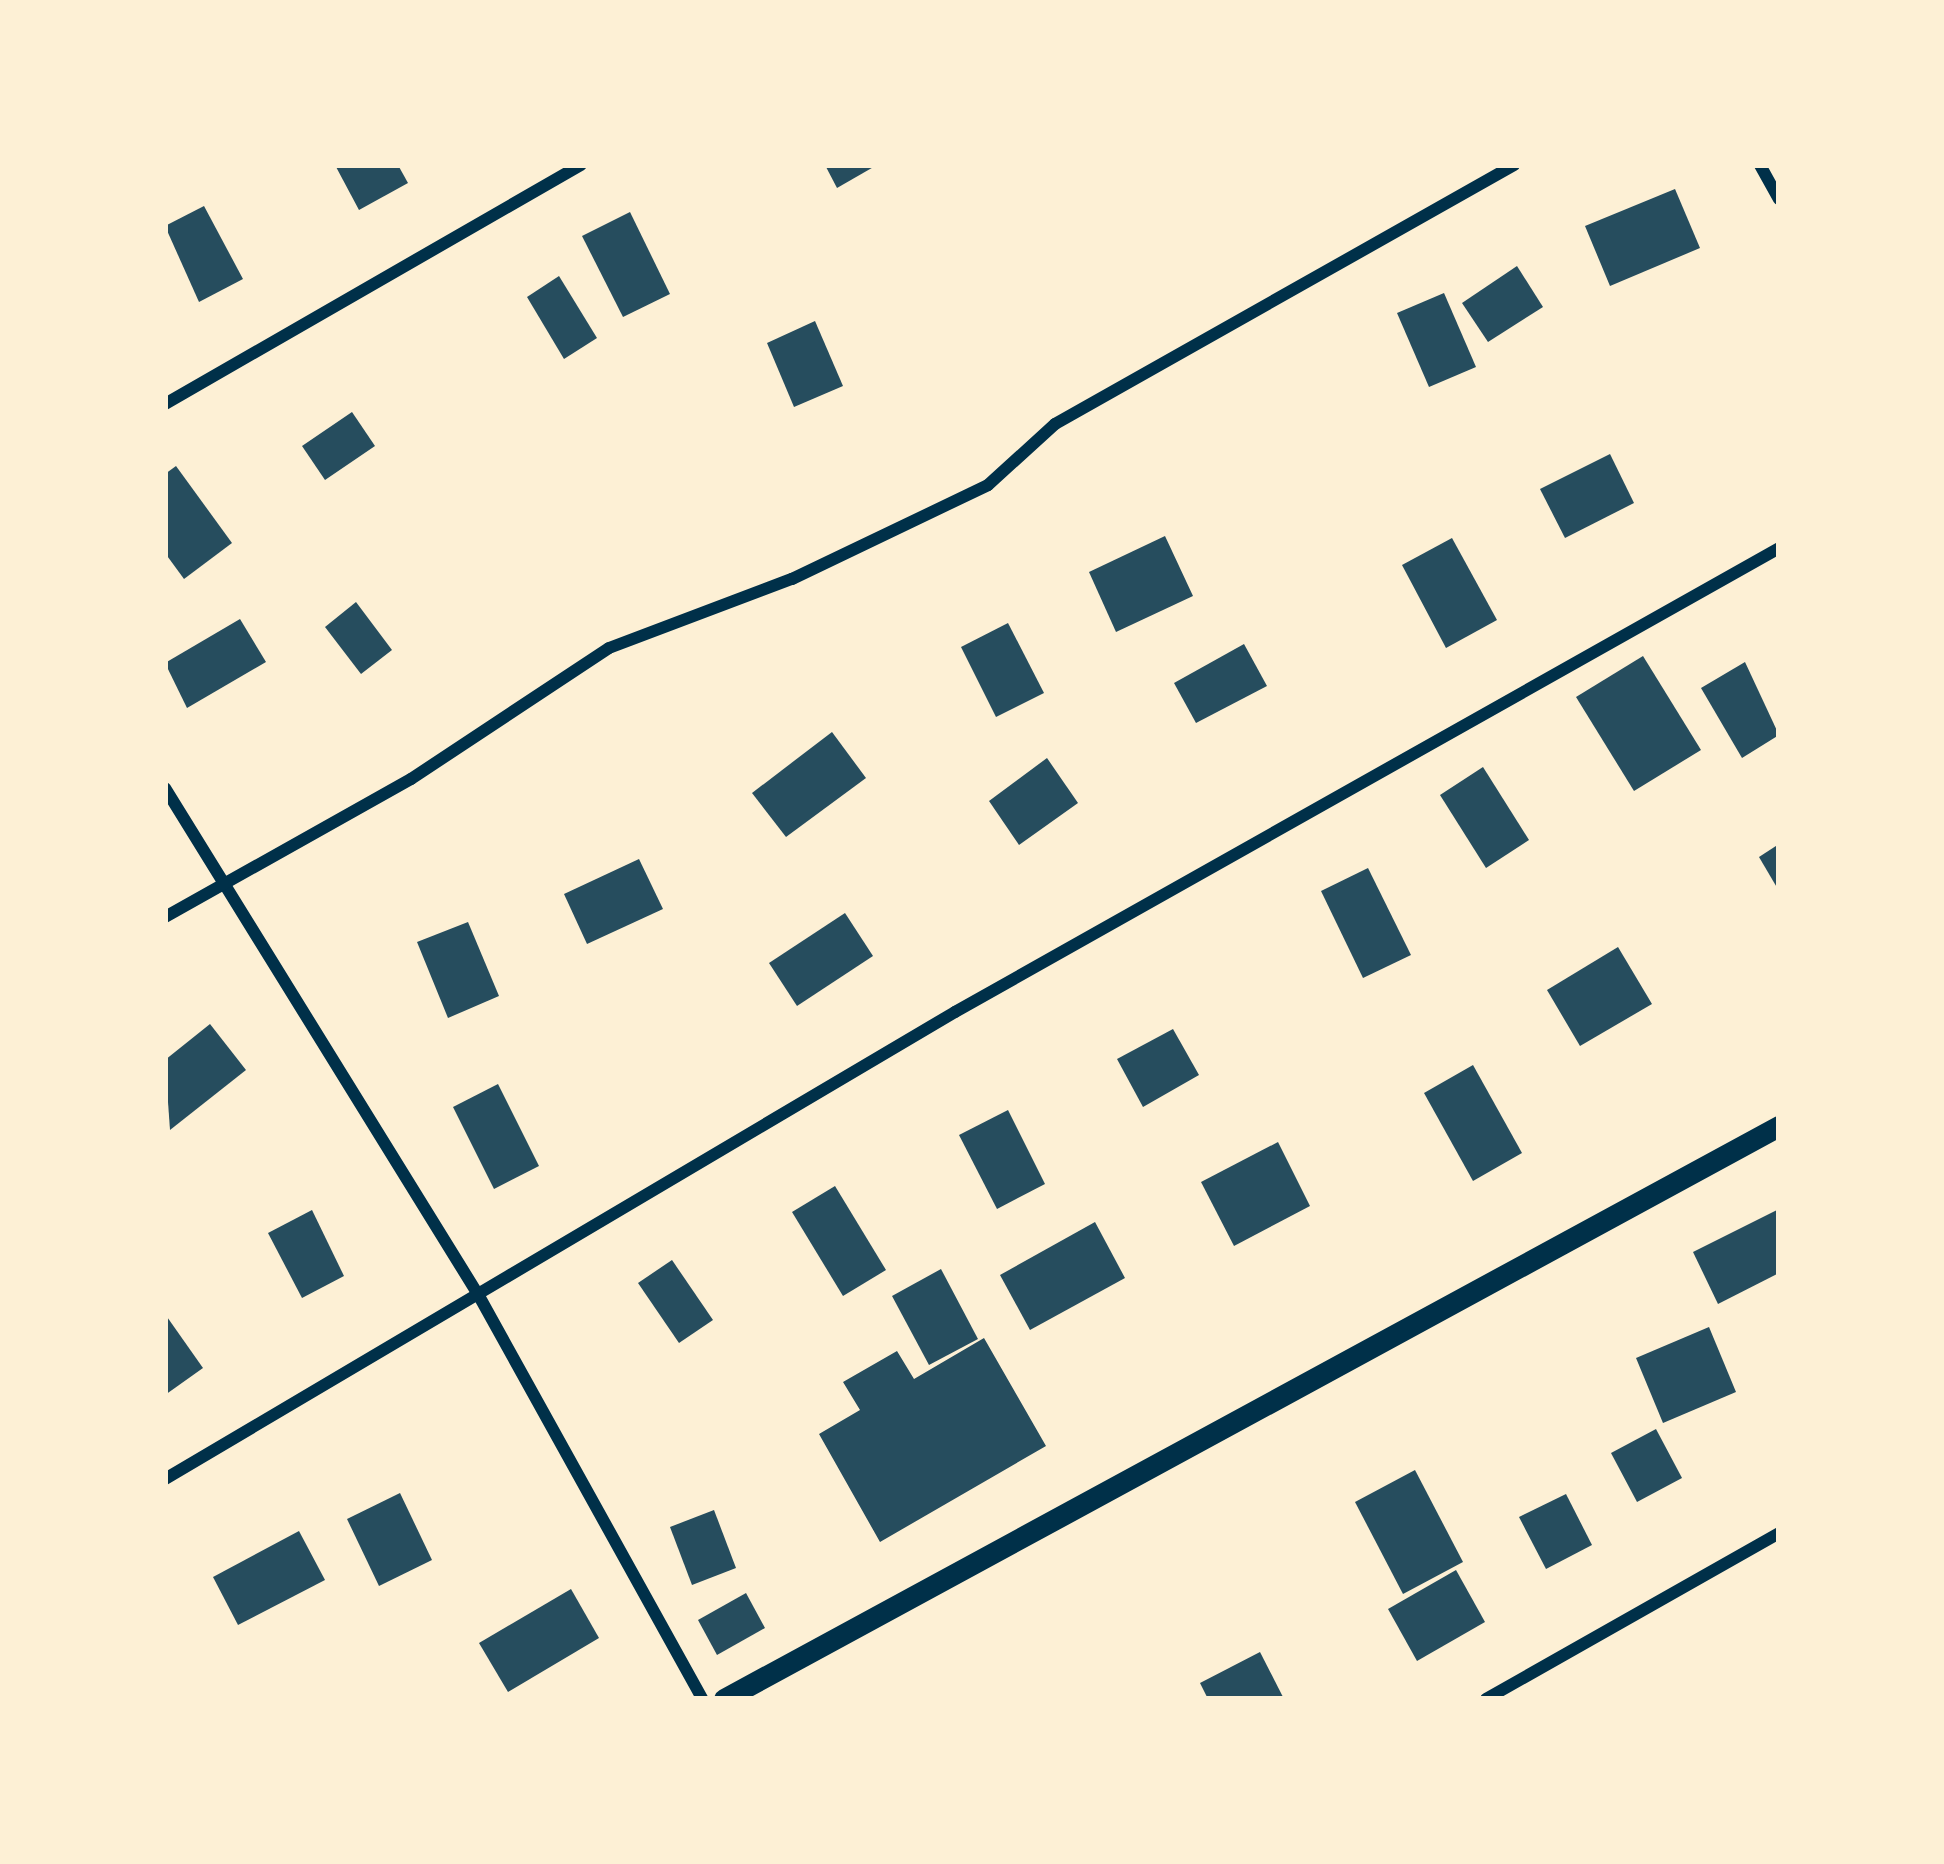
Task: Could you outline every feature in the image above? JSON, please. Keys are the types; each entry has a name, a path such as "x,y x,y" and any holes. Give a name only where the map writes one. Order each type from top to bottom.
{"street":[{"path":"165,404 581,165"},
{"path":"165,916 228,888 609,648 792,578 988,484 1055,424 1514,165"},
{"path":"1760,165 1779,199"},
{"path":"165,1479 955,1012 1779,548"},
{"path":"165,788 479,1296 701,1699"},
{"path":"724,1699 1779,1126"},
{"path":"1486,1699 1779,1533"}],"building":[{"path":"335,165 398,165 408,183 359,210"},
{"path":"825,165 877,165 837,188"},
{"path":"1675,189 1700,248 1610,286 1585,226"},
{"path":"204,206 243,279 199,302 165,226"},
{"path":"630,212 670,294 623,317 582,236"},
{"path":"1517,266 1543,307 1488,342 1462,303"},
{"path":"559,276 597,338 564,359 527,297"},
{"path":"1444,293 1476,367 1429,387 1397,313"},
{"path":"815,321 843,386 794,407 767,343"},
{"path":"352,412 375,446 325,480 302,446"},
{"path":"1610,454 1634,503 1565,538 1540,489"},
{"path":"176,466 232,543 184,579 165,553 165,474"},
{"path":"1165,536 1193,596 1116,632 1089,572"},
{"path":"1452,538 1497,620 1446,648 1402,565"},
{"path":"356,602 392,650 361,674 325,627"},
{"path":"240,619 266,662 187,708 165,663"},
{"path":"1008,623 1044,693 996,717 961,647"},
{"path":"1244,644 1267,686 1196,723 1174,683"},
{"path":"1643,656 1701,750 1634,791 1576,697"},
{"path":"1745,662 1779,735 1742,758 1701,688"},
{"path":"832,732 866,778 786,837 752,793"},
{"path":"1047,758 1078,803 1019,845 989,801"},
{"path":"1483,767 1529,840 1486,868 1440,795"},
{"path":"1779,844 1779,891 1759,857"},
{"path":"639,859 663,909 587,944 564,894"},
{"path":"1368,868 1411,955 1363,978 1321,891"},
{"path":"845,913 873,956 797,1006 769,963"},
{"path":"468,922 499,996 448,1018 417,942"},
{"path":"1618,947 1652,1004 1580,1046 1547,990"},
{"path":"210,1024 246,1070 170,1130 165,1060"},
{"path":"1173,1029 1199,1075 1143,1107 1117,1059"},
{"path":"1473,1065 1522,1153 1473,1181 1424,1093"},
{"path":"498,1084 539,1166 494,1189 453,1107"},
{"path":"1008,1110 1045,1184 997,1209 959,1135"},
{"path":"1278,1142 1310,1206 1234,1246 1201,1182"},
{"path":"835,1186 886,1270 843,1296 792,1212"},
{"path":"1779,1209 1779,1273 1718,1304 1693,1252"},
{"path":"312,1210 344,1276 302,1298 268,1233"},
{"path":"1095,1222 1125,1278 1030,1330 1000,1275"},
{"path":"672,1260 713,1320 679,1343 638,1283"},
{"path":"941,1269 978,1339 929,1365 892,1296"},
{"path":"165,1314 203,1368 165,1395"},
{"path":"1709,1327 1736,1392 1663,1423 1636,1358"},
{"path":"984,1338 1046,1446 880,1542 819,1434 860,1410 843,1382 897,1351 914,1379"},
{"path":"1656,1429 1682,1478 1637,1502 1611,1453"},
{"path":"1415,1470 1463,1562 1403,1594 1355,1502"},
{"path":"400,1493 432,1560 379,1586 347,1519"},
{"path":"1566,1494 1592,1545 1546,1569 1519,1517"},
{"path":"714,1510 736,1568 692,1585 670,1527"},
{"path":"299,1531 325,1580 238,1625 213,1577"},
{"path":"1456,1570 1485,1622 1417,1661 1388,1609"},
{"path":"571,1589 599,1638 508,1692 479,1643"},
{"path":"746,1593 765,1628 717,1655 698,1620"},
{"path":"1260,1652 1284,1699 1208,1699 1200,1683"}]}
